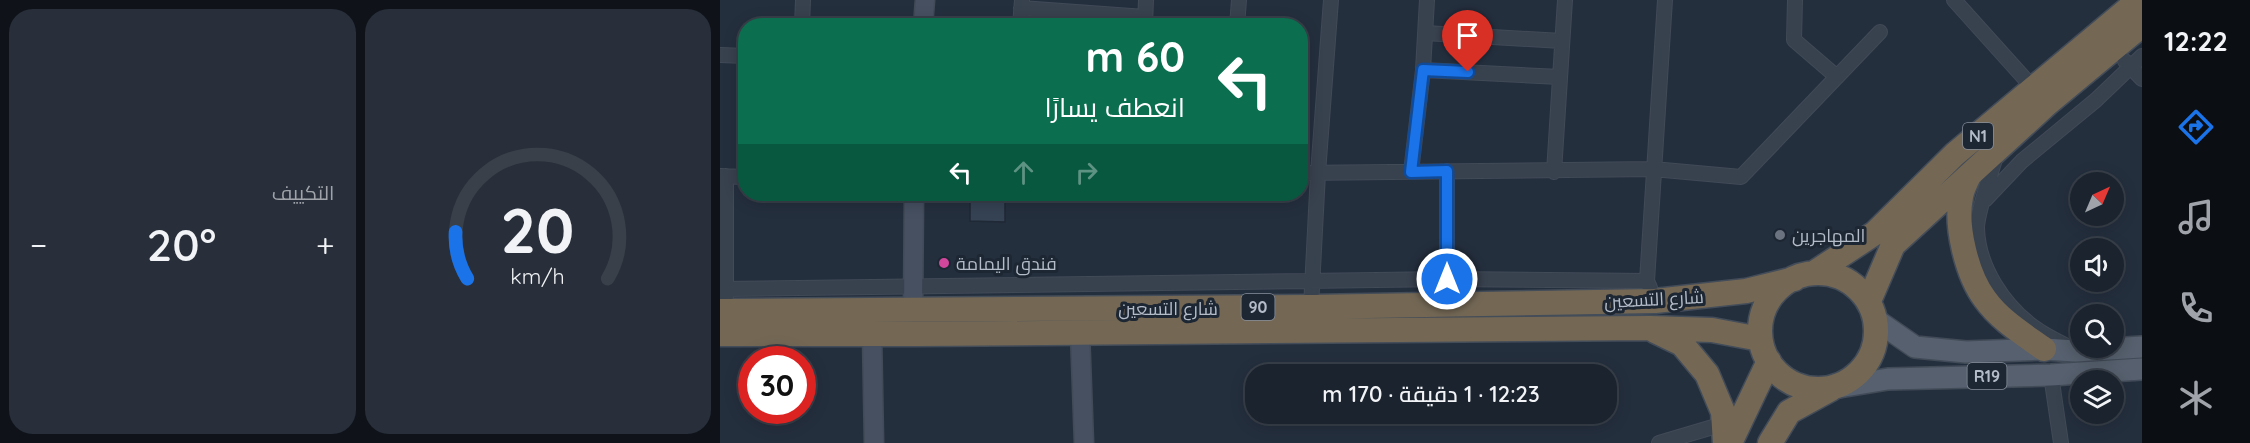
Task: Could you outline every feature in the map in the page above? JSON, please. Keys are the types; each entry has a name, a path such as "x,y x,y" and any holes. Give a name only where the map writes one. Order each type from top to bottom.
{"highway":[{"name":"N1","path":"1817,271 1875,233 1955,154 2139,0"},
{"name":"N1","path":"1872,310 1893,245 1998,148 2122,57 2142,25"},
{"path":"1970,174 1961,196 1959,222 1964,249 1974,278 1984,298 2000,316 2044,349"},
{"path":"1770,443 1789,412 1853,378 1868,362 1876,342 1872,310 1856,286 1839,276 1817,271 1794,279 1778,288 1767,303 1761,320 1760,339 1769,361 1786,379 1808,388 1833,388"},
{"name":"شارع التسعين","path":"723,300 912,299 1311,307 1651,291 1746,291 1794,279"},
{"path":"912,299 916,334"},
{"path":"1650,328 1682,344 1707,374 1722,412 1726,436"},
{"name":"شارع التسعين","path":"720,334 1650,328 1712,330 1760,339"},
{"path":"1726,436 1769,361"}],"main road":[{"name":"R19","path":"1872,310 1915,347 1966,352 2044,349 2070,351"},
{"name":"R19","path":"2124,348 2142,347"},
{"name":"R19","path":"1833,388 1888,379 2051,375 2142,369"}],"street":[{"path":"802,18 803,0"},
{"path":"924,18 925,0"},
{"path":"1145,18 1146,0"},
{"path":"1238,18 1239,0"},
{"path":"1311,307 1330,0"},
{"path":"1411,172 1423,70 1427,0"},
{"path":"1554,172 1565,0"},
{"path":"914,201 912,299 1312,280 1447,279 1651,291 1653,170 1665,0"},
{"path":"1795,0 1794,40 1837,77"},
{"path":"1954,0 2034,90"},
{"path":"1021,4 1123,18"},
{"path":"1308,173 1653,170 1741,177 1880,32"},
{"path":"1425,33 1562,41"},
{"path":"720,55 738,56"},
{"path":"2122,57 2142,56"},
{"path":"2122,57 2142,80"},
{"path":"1983,202 2022,161 2096,100 2122,57"},
{"path":"1423,70 1560,77"},
{"path":"1998,148 1977,226 1981,258 1998,289 2016,312 2036,329 2070,348"},
{"path":"1447,171 1447,279"},
{"path":"723,300 723,176 738,177"},
{"path":"1080,333 1084,443"},
{"path":"872,334 874,443"},
{"path":"2051,375 2061,443"},
{"path":"1659,443 1726,436"}],"building":[{"path":"970,201 1005,201 1005,222 970,221"}],"place":[{"name":"المهاجرين","path":"1780,235"},
{"name":"فندق اليمامة","path":"944,263"}],"route":[{"path":"1447,279 1447,171 1411,172 1423,70 1468,72"}]}
